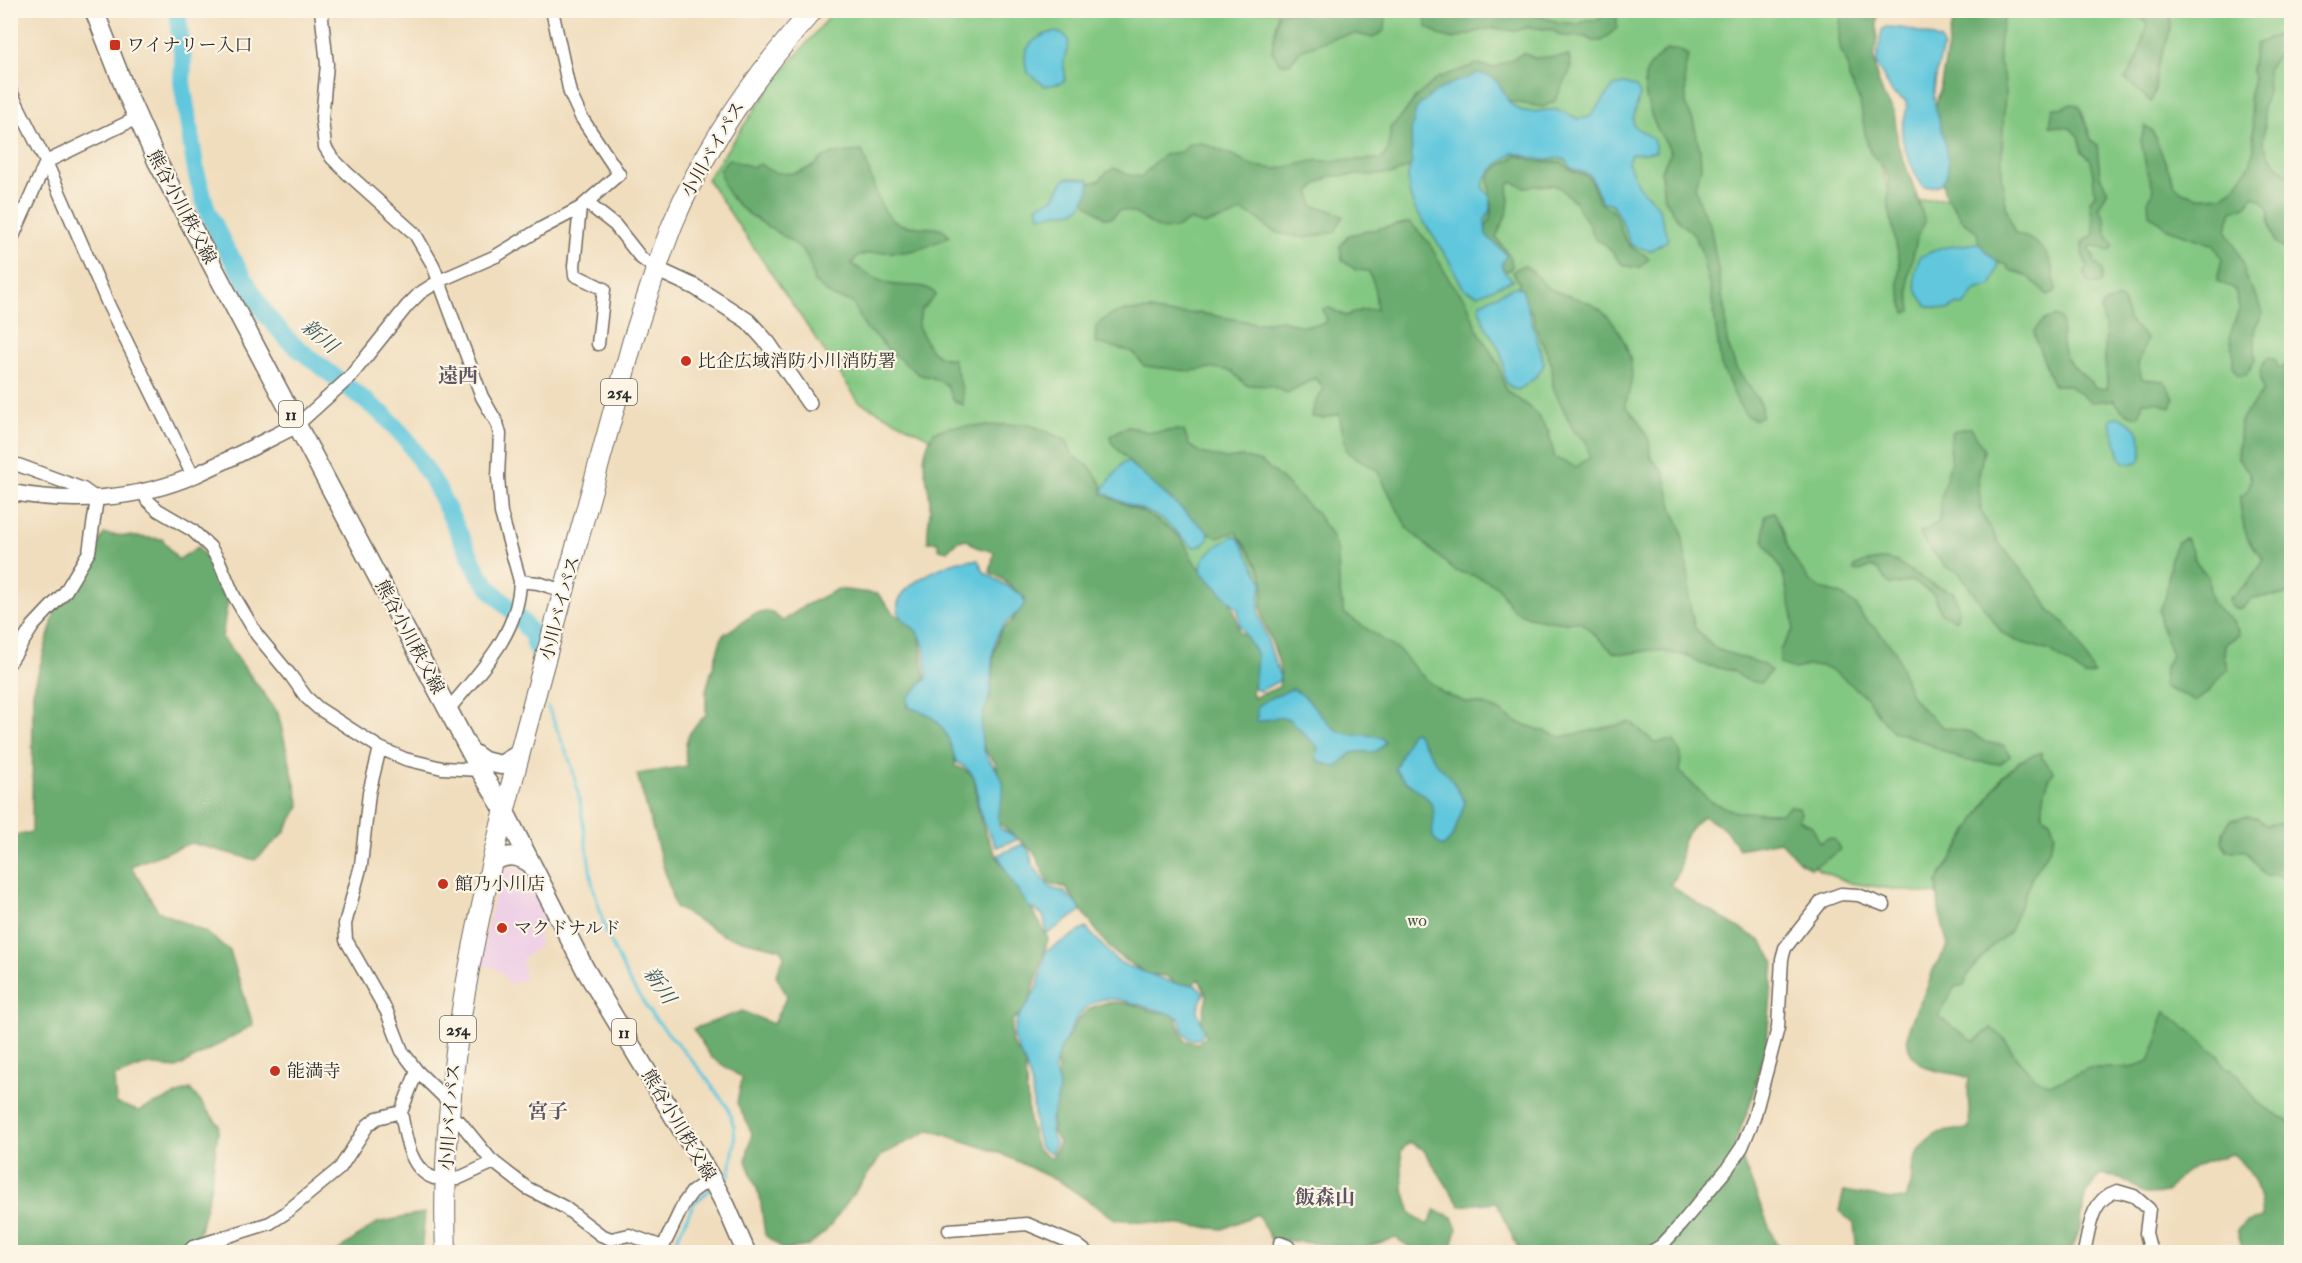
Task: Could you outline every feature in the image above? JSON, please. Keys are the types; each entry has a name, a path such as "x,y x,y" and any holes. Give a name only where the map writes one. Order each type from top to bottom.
{"highway":[{"name":"小川バイパス","path":"446,1252 445,1184 448,1109 462,1000 474,933 519,754 633,340 656,268 687,195 722,130 758,75 813,10"}],"main road":[{"name":"熊谷小川秩父線","path":"94,10 156,161 480,770 504,810 585,969 711,1178 746,1252"},
{"path":"471,752 484,761 501,765 519,754"},
{"path":"492,862 506,855 513,855 531,864"}],"street":[{"path":"321,10 327,64 322,118 325,147 346,173 415,234 433,265 482,397 497,423 500,434 498,477 501,513 520,580 518,604 504,641 448,710"},
{"path":"10,492 66,499 97,499 144,490 193,476 297,425 350,377 420,293 439,281 496,256 584,205 619,174 581,117 570,93 552,10"},
{"path":"10,90 46,162 109,306 193,476"},
{"path":"10,243 46,162 137,118"},
{"path":"584,205 615,225 641,258 695,287 748,321 768,343 809,403"},
{"path":"584,205 573,266 575,274 604,289 598,344"},
{"path":"10,462 83,489 97,499"},
{"path":"144,490 147,500 158,510 192,530 210,548 257,635 306,697 318,708 380,748 405,759 442,768 480,770"},
{"path":"10,662 33,626 65,592 89,552 97,499"},
{"path":"520,580 564,591"},
{"path":"380,748 369,793 362,865 345,924 346,940 387,1012 402,1051 417,1071 494,1162 527,1188 564,1207 601,1235 611,1239 629,1235 663,1247 688,1198 711,1178"},
{"path":"1651,1252 1661,1246 1676,1230 1727,1169 1742,1147 1754,1118 1778,1028 1782,960 1785,948 1822,901 1841,894 1858,895 1884,905"},
{"path":"417,1071 401,1112 404,1131 414,1159 422,1172 434,1178"},
{"path":"188,1252 194,1247 270,1223 285,1214 340,1168 368,1125 377,1118 401,1112"},
{"path":"457,1179 494,1162"},
{"path":"2084,1252 2098,1202 2117,1191 2134,1196 2149,1209 2145,1233 2151,1252"},
{"path":"949,1230 1027,1224 1077,1245 1086,1252"},
{"path":"611,1239 613,1252"},
{"path":"1280,1243 1288,1246 1291,1252"}],"shaded area":[{"path":"521,868 548,919 537,924 540,945 523,959 525,978 515,983 507,983 504,975 492,966 479,966 499,875 503,870"}],"green space":[{"path":"1381,10 1386,16 1385,30 1373,38 1357,34 1336,37 1301,50 1290,63 1280,64 1272,51 1278,11"},
{"path":"834,11 1873,11 1863,92 1887,188 1915,201 1956,197 1982,11 2291,11 2291,1144 2046,1108 1932,1018 1981,901 1850,883 1821,871 1780,837 1560,743 1443,700 859,402 707,179 773,83"},
{"path":"1424,11 1522,11 1558,22 1579,24 1587,20 1598,20 1608,13 1613,13 1617,18 1617,28 1602,41 1593,41 1586,37 1561,36 1552,30 1529,27 1515,31 1494,28 1453,39 1439,35 1427,27"},
{"path":"1839,11 1877,11 1874,59 1876,74 1884,97 1894,111 1898,145 1925,222 1918,235 1908,277 1911,311 1905,313 1898,282 1900,264 1888,203 1888,180 1885,169 1870,152 1866,139 1860,102 1849,78 1848,65 1841,51 1839,40 1841,14"},
{"path":"1958,11 2007,11 2001,30 1999,52 2005,82 2002,158 2004,196 2015,233 2034,242 2046,254 2050,262 2056,291 2048,295 2028,277 1984,255 1977,232 1963,221 1944,193 1933,116 1951,28"},
{"path":"2135,11 2169,11 2171,27 2158,65 2156,88 2151,102 2125,79 2138,57 2147,24"},
{"path":"2277,35 2282,40 2278,55 2267,69 2268,91 2263,108 2265,123 2263,143 2270,156 2291,179 2291,255 2275,242 2269,211 2263,200 2253,196 2246,206 2232,211 2226,229 2243,262 2245,278 2259,301 2263,314 2255,327 2255,360 2246,375 2238,375 2233,365 2230,335 2239,309 2235,289 2217,281 2222,259 2214,245 2168,229 2149,214 2148,200 2154,189 2147,172 2141,141 2145,126 2152,130 2174,183 2182,192 2198,197 2210,197 2224,195 2232,190 2250,165 2254,148 2249,98 2254,78 2251,68 2256,44"},
{"path":"1666,50 1679,50 1688,55 1685,70 1686,106 1693,120 1700,150 1701,169 1695,186 1700,205 1710,225 1726,318 1727,342 1736,368 1761,404 1762,416 1754,420 1746,415 1738,403 1721,365 1711,293 1700,248 1693,233 1680,223 1664,198 1661,170 1671,153 1652,117 1646,96 1645,77 1653,62"},
{"path":"1524,53 1534,58 1569,56 1571,69 1555,101 1543,107 1502,100 1418,163 1393,174 1331,176 1317,184 1310,192 1313,206 1343,216 1335,232 1305,238 1282,234 1267,228 1259,219 1241,211 1204,225 1190,220 1168,230 1160,229 1139,216 1120,210 1111,218 1104,218 1082,198 1085,185 1100,180 1114,168 1129,175 1142,177 1155,162 1166,154 1181,152 1189,144 1202,143 1237,157 1252,166 1277,169 1313,161 1382,159 1389,148 1390,128 1416,97 1438,78 1477,64 1494,68"},
{"path":"2071,104 2078,105 2081,109 2092,142 2097,145 2100,176 2108,191 2099,207 2105,217 2106,233 2113,246 2109,251 2096,246 2091,246 2089,249 2094,262 2102,270 2102,283 2090,285 2084,273 2087,266 2082,245 2092,237 2094,232 2090,201 2095,194 2091,160 2082,152 2078,136 2070,128 2050,126 2053,107 2062,108"},
{"path":"862,151 880,202 892,219 904,225 942,229 949,236 913,250 857,256 852,264 886,283 919,286 931,290 936,295 921,311 918,326 929,348 940,357 953,359 962,389 963,405 953,400 947,385 931,377 920,375 886,348 876,336 866,329 852,302 833,297 814,282 810,264 803,251 740,206 723,184 720,169 728,159 753,167 760,164 772,171 785,174 799,172 813,166 828,155"},
{"path":"1517,155 1538,162 1562,162 1571,170 1589,177 1600,203 1613,211 1629,245 1649,258 1641,267 1622,264 1606,245 1595,239 1588,222 1575,202 1559,187 1551,185 1524,187 1512,182 1508,186 1507,213 1496,237 1511,258 1512,267 1501,272 1484,230 1492,209 1489,176 1498,167"},
{"path":"1410,222 1429,243 1451,283 1466,300 1477,329 1499,366 1505,389 1535,412 1548,431 1555,458 1576,467 1590,457 1586,441 1574,431 1553,387 1552,365 1536,328 1533,314 1518,296 1519,282 1512,272 1523,265 1547,287 1596,307 1609,317 1625,343 1631,363 1631,382 1625,405 1638,420 1649,440 1651,459 1664,472 1673,510 1681,528 1689,580 1689,601 1695,628 1716,649 1762,664 1771,671 1761,683 1746,680 1733,671 1701,664 1689,656 1653,650 1625,654 1613,652 1581,622 1556,622 1529,617 1513,610 1497,586 1476,576 1455,571 1407,528 1377,470 1347,452 1339,414 1324,418 1312,417 1314,406 1324,388 1315,378 1287,393 1271,386 1246,385 1231,371 1214,368 1189,371 1144,366 1133,352 1095,343 1096,326 1108,316 1123,311 1151,310 1168,314 1199,313 1256,323 1282,320 1302,326 1322,324 1327,321 1323,309 1329,308 1346,316 1362,310 1377,309 1374,284 1368,271 1356,270 1342,260 1340,246 1349,235"},
{"path":"2118,298 2124,302 2128,320 2147,339 2138,364 2142,379 2164,381 2174,398 2171,408 2158,402 2143,402 2139,416 2130,415 2114,400 2091,402 2068,385 2054,385 2052,381 2034,331 2044,320 2056,316 2062,320 2063,348 2068,361 2096,388 2107,389 2105,330 2101,310 2103,305"},
{"path":"2291,351 2291,594 2253,598 2244,607 2237,609 2230,605 2229,598 2239,591 2264,560 2249,541 2242,515 2240,497 2248,491 2251,479 2238,458 2240,421 2263,391 2260,372 2265,361 2269,357 2275,360 2279,368 2286,366"},
{"name":"wo","path":"1029,424 1066,440 1074,457 1089,466 1102,484 1102,494 1155,519 1182,540 1194,561 1219,586 1230,601 1239,632 1255,641 1261,663 1252,688 1253,698 1279,687 1280,677 1278,659 1262,615 1263,578 1259,567 1236,532 1217,537 1186,519 1172,500 1147,481 1111,442 1111,436 1121,429 1128,427 1151,432 1184,431 1189,445 1201,453 1226,459 1242,457 1261,462 1276,474 1316,513 1330,533 1338,552 1339,588 1344,613 1401,652 1419,673 1443,693 1465,702 1481,704 1498,710 1516,722 1562,737 1631,722 1654,742 1674,741 1681,754 1680,772 1710,801 1736,812 1782,813 1790,806 1799,808 1801,813 1799,820 1812,826 1820,843 1828,838 1834,839 1840,849 1811,868 1800,862 1780,841 1739,849 1724,828 1703,816 1684,839 1679,872 1670,884 1688,898 1761,941 1774,961 1767,1040 1750,1105 1735,1142 1776,1244 1791,1252 1658,1252 1650,1245 1633,1252 1520,1252 1496,1202 1460,1206 1423,1149 1409,1142 1401,1151 1403,1187 1411,1213 1427,1225 1435,1210 1452,1217 1457,1229 1452,1247 1436,1253 1416,1251 1396,1238 1362,1248 1271,1239 1257,1214 1223,1229 1115,1219 1062,1183 1000,1153 930,1130 882,1155 826,1231 808,1246 784,1250 765,1235 760,1197 746,1161 752,1133 737,1103 742,1078 711,1057 693,1029 742,1011 773,1024 787,996 776,975 784,957 781,949 725,936 675,907 637,774 687,766 686,743 695,726 706,715 706,690 722,636 754,614 770,611 783,621 804,606 838,589 878,594 893,613 919,628 925,678 910,697 906,707 928,711 954,742 955,766 964,769 973,777 979,814 991,846 1048,939 1027,1010 1013,1019 1011,1036 1012,1044 1024,1056 1029,1121 1037,1150 1052,1158 1059,1142 1053,1132 1051,1107 1057,1093 1058,1068 1055,1058 1083,1014 1102,1003 1115,1002 1131,1004 1151,1011 1177,1011 1177,1022 1185,1041 1199,1043 1206,1036 1201,1024 1207,996 1199,979 1184,990 1166,976 1147,974 1116,954 1066,888 1049,883 1034,852 993,818 1003,788 995,762 985,750 979,734 979,715 990,698 994,653 1001,630 1011,622 1026,599 990,572 994,552 976,547 966,539 956,542 947,551 939,549 938,542 928,542 930,504 924,460 928,443 934,432 949,427"},
{"path":"1971,427 1984,450 1978,479 1981,510 1987,523 1999,543 2039,592 2050,611 2065,623 2079,643 2094,674 2085,676 2050,651 2014,640 2002,633 1959,572 1946,567 1925,543 1920,533 1939,522 1941,498 1951,460 1950,441 1953,431"},
{"path":"1774,512 1789,551 1809,580 1821,589 1840,594 1856,605 1863,617 1896,652 1910,694 1923,710 1943,727 1971,732 1985,742 2005,746 2010,756 2000,764 1962,760 1918,739 1893,731 1868,699 1841,676 1822,666 1795,669 1780,664 1780,650 1793,630 1793,616 1782,570 1764,542 1765,515"},
{"path":"104,534 162,539 178,560 198,547 214,568 228,599 222,637 278,713 300,806 284,833 255,860 191,843 131,866 158,911 207,933 230,951 253,1025 177,1068 146,1065 114,1077 116,1103 138,1111 190,1089 219,1125 210,1190 199,1233 180,1252 11,1252 10,837 32,832 33,692 55,612"},
{"path":"2186,538 2197,563 2208,576 2212,601 2231,620 2239,635 2225,644 2224,656 2228,670 2205,695 2195,701 2163,686 2165,666 2172,655 2160,623 2160,610 2166,596 2173,551 2177,542"},
{"path":"1885,559 1897,562 1933,585 1954,592 1959,610 1956,620 1941,613 1933,594 1914,582 1889,584 1879,571 1872,567 1854,571 1854,567 1862,563"},
{"path":"2041,752 2042,758 2054,772 2046,787 2042,815 2050,820 2055,834 2049,850 2032,877 2009,933 1993,945 1968,974 1964,985 1955,987 1938,1016 1974,1042 1991,1028 2003,1037 2016,1057 2035,1078 2049,1084 2089,1068 2130,1068 2149,1061 2159,1037 2165,1011 2218,1055 2225,1067 2238,1074 2258,1103 2291,1123 2291,1252 2244,1252 2237,1230 2246,1222 2262,1218 2261,1208 2255,1182 2246,1168 2232,1154 2195,1166 2180,1177 2167,1193 2145,1194 2121,1178 2100,1175 2085,1195 2080,1228 2071,1252 1857,1252 1854,1224 1839,1211 1844,1191 1891,1199 1906,1199 1911,1184 1913,1162 1919,1149 1936,1133 1969,1128 1969,1078 1934,1070 1914,1058 1909,1049 1909,1028 1934,969 1948,946 1939,911 1937,882 2001,778 2020,761"},
{"path":"2244,817 2257,818 2266,825 2285,822 2291,824 2291,927 2281,902 2290,890 2287,881 2276,875 2265,875 2245,851 2227,851 2222,843 2223,832 2231,820"},
{"path":"425,1213 421,1252 336,1252 377,1223"}],"water":[{"path":"1886,27 1907,29 1928,35 1941,40 1943,46 1934,97 1945,142 1948,166 1947,176 1938,185 1924,187 1914,170 1904,146 1902,134 1906,101 1893,94 1876,64 1882,30"},
{"path":"1053,32 1065,36 1069,42 1064,63 1065,80 1045,86 1028,73 1025,58 1033,42"},
{"path":"1477,73 1494,79 1512,105 1522,111 1558,111 1578,119 1590,117 1614,86 1624,84 1636,87 1640,94 1633,125 1654,141 1656,152 1631,154 1628,162 1638,186 1658,206 1668,240 1650,251 1631,245 1618,213 1611,203 1602,202 1590,175 1571,168 1563,159 1542,160 1513,153 1490,172 1483,188 1491,198 1491,210 1485,220 1486,235 1505,253 1506,257 1501,265 1513,280 1478,295 1464,289 1448,259 1414,207 1409,192 1408,174 1412,161 1411,131 1416,109 1439,90"},
{"path":"1067,178 1088,179 1090,183 1088,193 1080,208 1040,216 1037,207 1053,199"},
{"path":"1978,243 1999,264 1992,285 1976,290 1964,306 1958,304 1948,310 1927,306 1922,301 1915,283 1920,257 1940,248"},
{"path":"1516,286 1522,289 1544,363 1537,375 1518,390 1511,388 1506,382 1501,354 1484,324 1480,311 1480,303"},
{"path":"2117,417 2130,423 2139,433 2142,446 2140,461 2128,463 2121,460 2110,421"},
{"path":"1128,462 1208,532 1209,538 1204,543 1199,547 1194,547 1163,520 1104,492 1103,489 1123,463"},
{"path":"1233,536 1239,539 1263,583 1259,597 1259,615 1280,677 1279,681 1260,691 1254,688 1257,655 1240,626 1238,609 1202,573 1201,566 1210,551"},
{"path":"978,560 984,572 1022,595 1025,604 1000,629 995,641 991,686 981,723 983,747 1003,783 998,816 1000,828 1019,839 996,847 981,816 975,779 965,767 956,762 943,729 938,723 927,714 909,707 908,698 927,678 926,661 921,638 901,617 898,609 899,601 904,593 921,578 952,563"},
{"path":"1292,689 1305,697 1337,730 1347,734 1377,736 1385,742 1374,752 1351,753 1337,767 1319,762 1316,757 1317,746 1289,719 1278,717 1257,722 1257,707"},
{"path":"1415,731 1439,767 1448,774 1465,802 1453,836 1443,847 1432,833 1434,812 1432,805 1395,769 1411,732"},
{"path":"1023,844 1030,852 1032,864 1051,888 1064,892 1081,911 1047,934 1043,915 1029,907 1010,879 998,855"},
{"path":"1086,928 1116,960 1123,964 1173,983 1196,985 1204,993 1197,1011 1204,1030 1200,1039 1189,1039 1183,1031 1179,1018 1168,1013 1120,1000 1099,1000 1090,1005 1074,1023 1057,1059 1055,1070 1059,1089 1051,1121 1055,1143 1052,1153 1040,1148 1035,1127 1032,1087 1026,1066 1013,1038 1017,1019 1038,985 1046,951"}],"waterway":[{"name":"新川","path":"177,10 183,61 182,82 196,172 207,210 225,247 266,315 291,343 385,416 407,440 435,484 479,574 492,591 521,620 533,636 535,646"},
{"name":"新川","path":"548,707 572,766 592,882 606,932 629,981 652,1015 701,1071 728,1108 734,1127 735,1141 729,1176 721,1182"},
{"name":"新川","path":"673,1252 673,1247 694,1203 711,1189"}],"place":[{"name":"ワイナリー入口","path":"115,45"},
{"name":"比企広域消防小川消防署","path":"686,361"},
{"name":"館乃小川店","path":"443,884"},
{"name":"マクドナルド","path":"502,928"},
{"name":"能満寺","path":"275,1071"}],"district":[{"name":"遠西","path":"458,375"},
{"name":"宮子","path":"548,1111"},
{"name":"飯森山","path":"1325,1197"}]}
